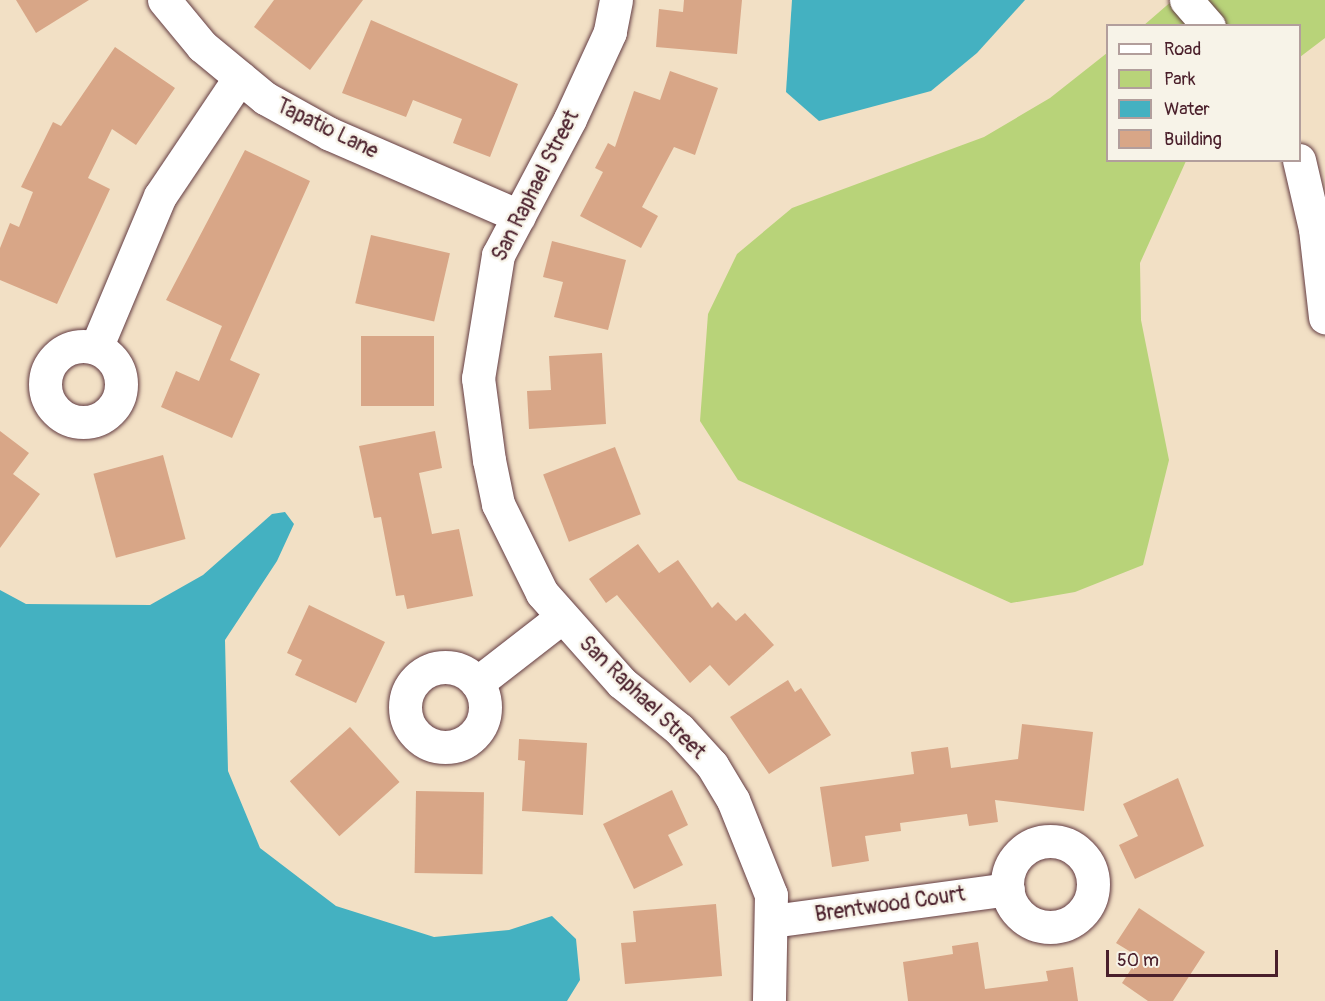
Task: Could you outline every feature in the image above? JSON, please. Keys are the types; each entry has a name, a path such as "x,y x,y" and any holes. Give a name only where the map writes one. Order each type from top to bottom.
{"street":[{"name":"Tapatio Lane","path":"164,0 202,46 265,98 330,134 519,216"},
{"name":"San Raphael Street","path":"616,0 610,32 498,255 478,378 498,504 520,554 562,617 622,683 679,729 712,765 763,864 772,921 769,1001"},
{"path":"1186,0 1207,24"},
{"path":"96,348 160,196 240,77"},
{"path":"1299,162 1315,229 1325,317"},
{"path":"477,683 562,617"},
{"name":"Brentwood Court","path":"772,921 1008,890"}],"green space":[{"path":"1173,0 1325,0 1325,38 1301,56 1301,24 1145,24"},
{"path":"1106,54 1106,162 1186,162 1140,263 1141,320 1169,460 1143,565 1075,592 1011,603 738,480 700,421 708,314 737,254 792,208 984,137 1050,98"}],"water":[{"path":"792,0 1025,0 977,53 931,91 819,121 786,92"},
{"path":"285,512 294,524 277,561 225,640 228,771 260,848 336,906 434,937 509,930 552,916 576,939 580,980 567,1001 0,1001 0,590 26,604 150,605 203,575 272,514"}],"building":[{"path":"16,0 89,0 36,33"},
{"path":"274,0 363,0 310,70 254,27"},
{"path":"684,0 742,0 737,54 656,47 659,9 683,12"},
{"path":"371,20 518,84 490,157 453,143 462,119 413,100 406,117 342,93"},
{"path":"115,47 175,88 136,145 112,129 88,178 110,189 57,304 0,280 0,248 10,223 19,227 33,192 21,187 53,122 61,126"},
{"path":"670,71 718,88 695,155 674,147 642,207 658,216 641,248 580,216 603,172 595,168 608,143 615,147 634,91 660,100"},
{"path":"245,150 310,181 230,360 260,374 232,438 161,407 176,371 199,381 222,326 166,300"},
{"path":"371,235 450,253 434,321 355,303"},
{"path":"552,241 626,260 608,330 554,317 563,282 543,277"},
{"path":"361,336 434,336 434,406 361,406"},
{"path":"602,353 606,424 529,429 527,391 551,390 549,356"},
{"path":"0,431 29,453 13,474 40,494 0,548"},
{"path":"435,431 442,468 419,473 432,534 459,529 473,596 407,609 404,595 396,596 381,517 374,518 359,446"},
{"path":"615,447 641,514 569,542 543,475"},
{"path":"163,455 186,539 116,558 93,474"},
{"path":"638,544 659,573 678,560 712,608 718,602 736,621 745,613 774,645 729,686 710,665 690,683 617,595 606,603 589,579"},
{"path":"309,605 385,642 356,703 295,675 302,660 287,653"},
{"path":"788,680 795,692 801,688 831,735 769,774 730,717"},
{"path":"1022,724 1093,732 1084,811 995,800 998,822 969,826 967,814 900,823 901,831 865,836 869,861 832,867 820,787 914,774 911,752 948,747 951,768 1018,759"},
{"path":"350,727 400,782 339,836 290,781"},
{"path":"519,739 587,743 583,815 522,811 525,761 518,760"},
{"path":"1178,778 1204,846 1135,879 1119,845 1138,836 1123,804"},
{"path":"672,790 688,825 668,835 683,865 634,889 603,824"},
{"path":"416,791 484,792 483,874 415,873"},
{"path":"716,904 722,976 625,984 621,943 636,942 633,911"},
{"path":"1139,908 1205,952 1173,1001 1148,1001 1122,983 1139,957 1116,943"},
{"path":"978,942 985,989 1048,981 1046,971 1073,967 1078,1001 908,1001 903,962 953,954 952,946"}]}
